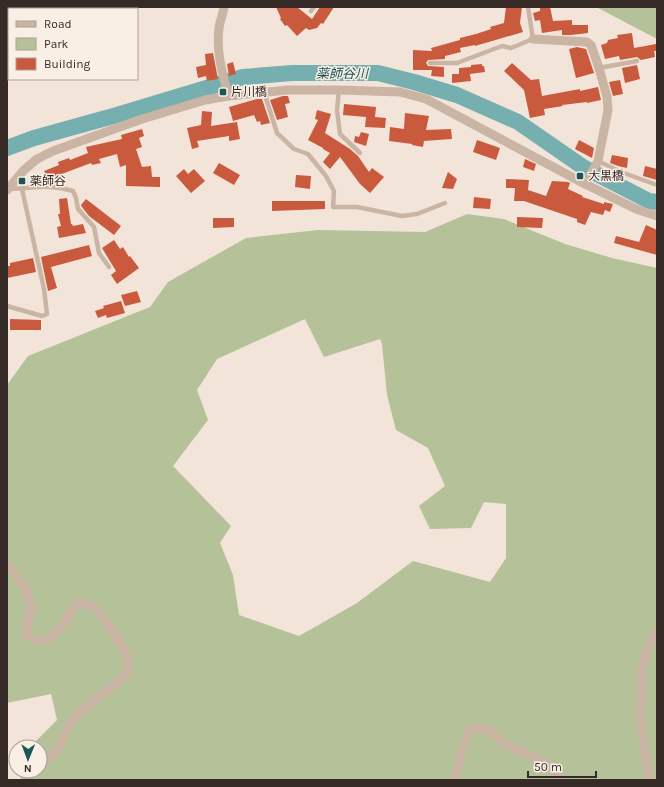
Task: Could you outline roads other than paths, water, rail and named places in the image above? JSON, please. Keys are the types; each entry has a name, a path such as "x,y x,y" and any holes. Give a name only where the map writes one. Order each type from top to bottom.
{"street":[{"path":"225,8 219,27 218,44 223,75 228,93"},
{"path":"533,39 587,42 591,45 599,68 608,110 597,163 586,182"},
{"path":"8,190 24,170 37,159 53,151 142,119 228,93 287,90 400,92 426,99 636,209 657,216"},
{"path":"7,565 27,590 31,608 26,633 33,639 40,641 49,639 56,633 71,610 78,603 88,604 99,611 109,626 126,654 129,666 126,675 79,713 63,736 59,749 48,759"},
{"path":"650,780 639,714 642,692 642,668 647,648 657,632"},
{"path":"456,780 462,751 468,732 474,728 487,729 505,744 546,763 559,780"}],"lane":[{"path":"430,63 457,63 502,46 511,48 533,39 528,7"},
{"path":"599,68 637,61"},
{"path":"339,90 337,110 340,134 360,153"},
{"path":"264,92 278,133 294,149 308,154 326,176 334,191 333,208 357,207 402,216 417,214 445,203"},
{"path":"597,163 657,185"},
{"path":"8,190 48,186 73,191 78,209 94,227 99,253 109,268"},
{"path":"7,306 42,316 46,314 44,289 22,189"}],"waterway":[{"name":"薬師谷川","path":"7,148 34,138 243,77 292,73 378,73 457,95 518,122 583,167 649,201 657,202"}],"place":[{"name":"片川橋","path":"223,92"},
{"name":"大黒橋","path":"580,176"},
{"name":"薬師谷","path":"22,181"}]}
